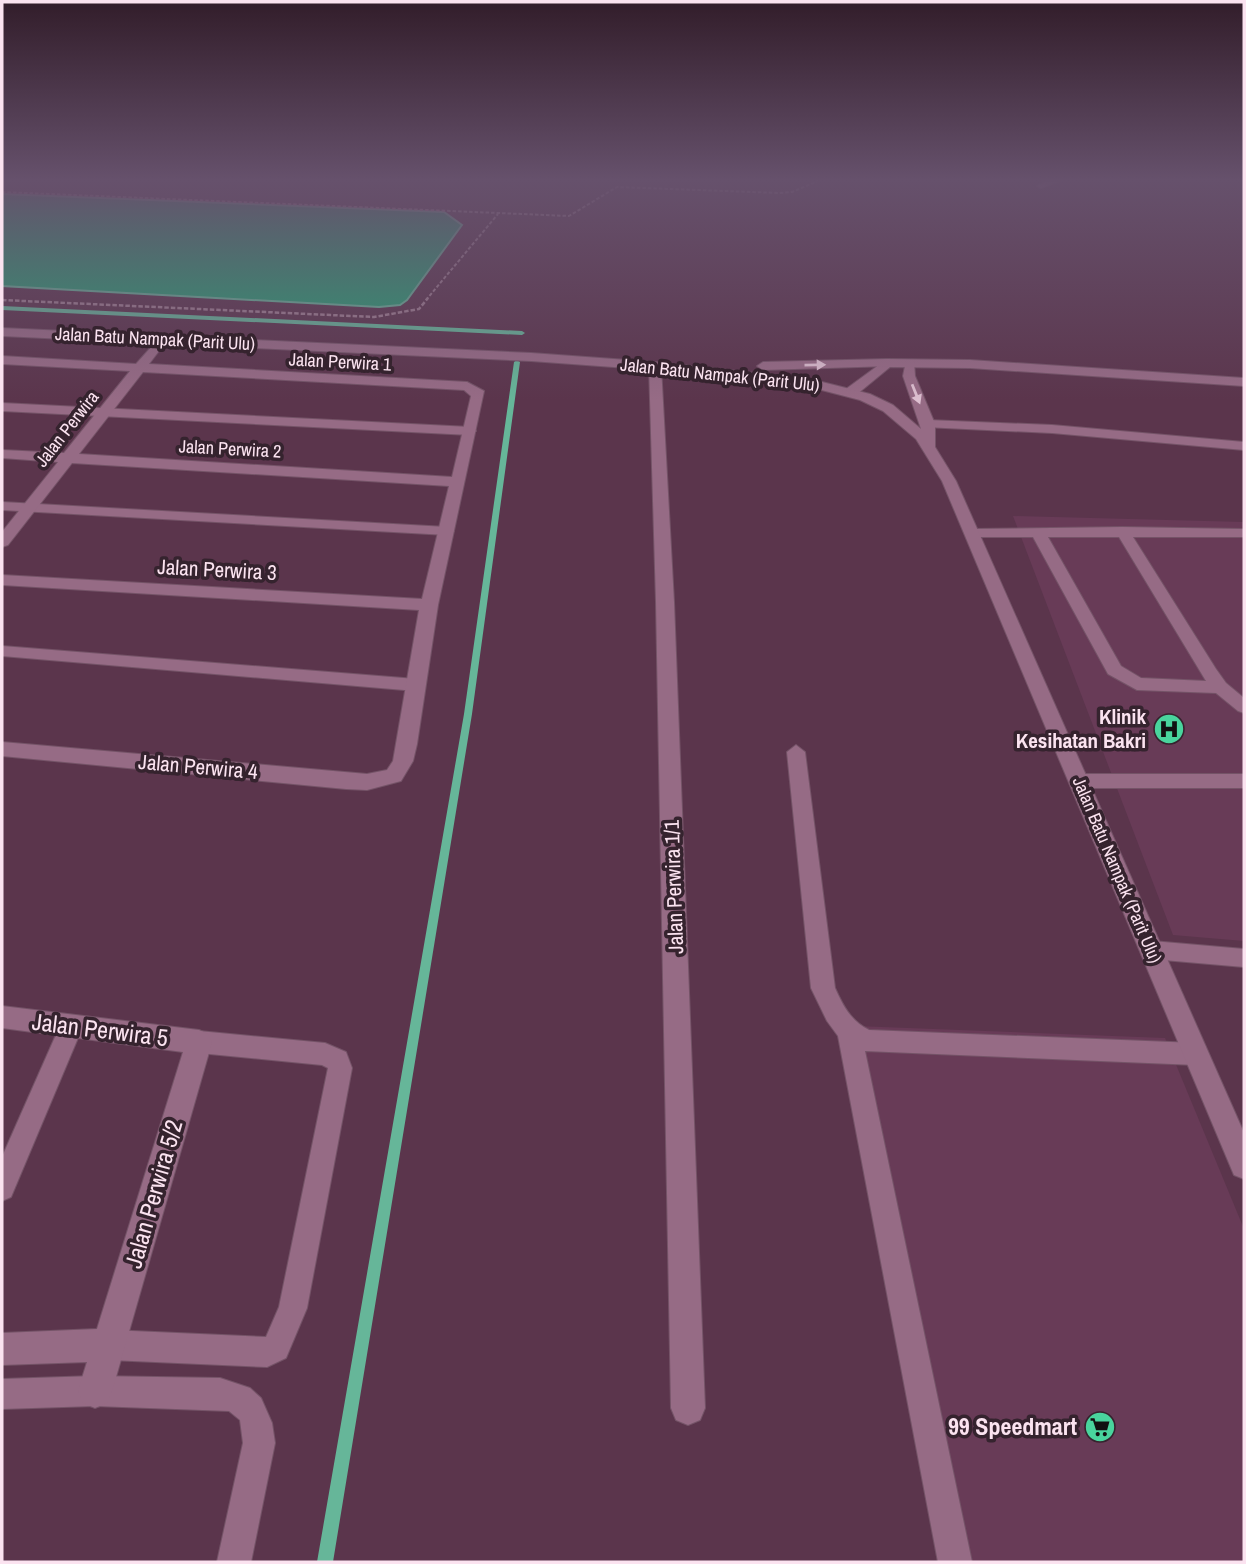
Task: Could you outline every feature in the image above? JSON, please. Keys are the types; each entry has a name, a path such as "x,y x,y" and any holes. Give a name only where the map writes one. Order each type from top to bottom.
{"street":[{"name":"Jalan Batu Nampak (Parit Ulu)","path":"2,332 655,366 810,383 851,392 888,408 921,436 949,481 1244,1165"},
{"name":"Jalan Perwira","path":"2,542 162,339"},
{"name":"Jalan Perwira 1","path":"2,360 467,386 477,391 478,396 470,431"},
{"path":"851,392 887,363"},
{"path":"698,370 887,363 970,364 1244,382"},
{"path":"910,364 909,376 928,424 928,448"},
{"name":"Jalan Perwira 1/1","path":"655,366 666,602 688,1408"},
{"path":"416,685 429,605 470,431"},
{"name":"Jalan Perwira 2","path":"2,454 457,482"},
{"name":"Jalan Perwira 3","path":"2,580 429,605"},
{"name":"Jalan Perwira 4","path":"2,749 367,782 394,776 403,761 416,685"},
{"name":"Jalan Perwira 5","path":"2,1017 199,1042"},
{"name":"Jalan Perwira 5/2","path":"95,1391 199,1042"},
{"path":"2,1349 110,1345"}],"lane":[{"path":"2,407 470,431"},
{"path":"928,424 1052,429 1244,446"},
{"path":"2,506 447,531"},
{"path":"1122,531 1220,687 1244,707"},
{"path":"971,533 1244,533"},
{"path":"1038,533 1114,670 1137,684 1220,687"},
{"path":"2,651 416,685"},
{"path":"796,752 822,988 837,1018 850,1035 955,1562"},
{"path":"1079,781 1244,781"},
{"path":"1152,950 1244,958"},
{"path":"2,1188 71,1026"},
{"path":"850,1035 868,1041 1196,1054"},
{"path":"110,1345 267,1352 276,1348 293,1308 340,1068 337,1060 325,1054 199,1042"},
{"path":"2,1394 95,1391 220,1393 237,1396 250,1406 257,1422 260,1443 234,1562"}],"path":[{"path":"2,300 374,317 419,309 465,254"}],"shaded area":[{"path":"2,254 441,254 407,300 400,305 379,307 2,286"},
{"name":"Klinik Kesihatan Bakri","path":"1013,516 1244,522 1244,941 1173,935"},
{"path":"856,1026 1165,1038 1244,1229 1244,1562 941,1562 841,1040"}],"waterway":[{"path":"2,308 522,333"},
{"path":"325,1562 468,714 517,362"}],"place":[{"name":"Klinik Kesihatan Bakri","path":"1169,729"},
{"name":"99 Speedmart","path":"1100,1427"}]}
